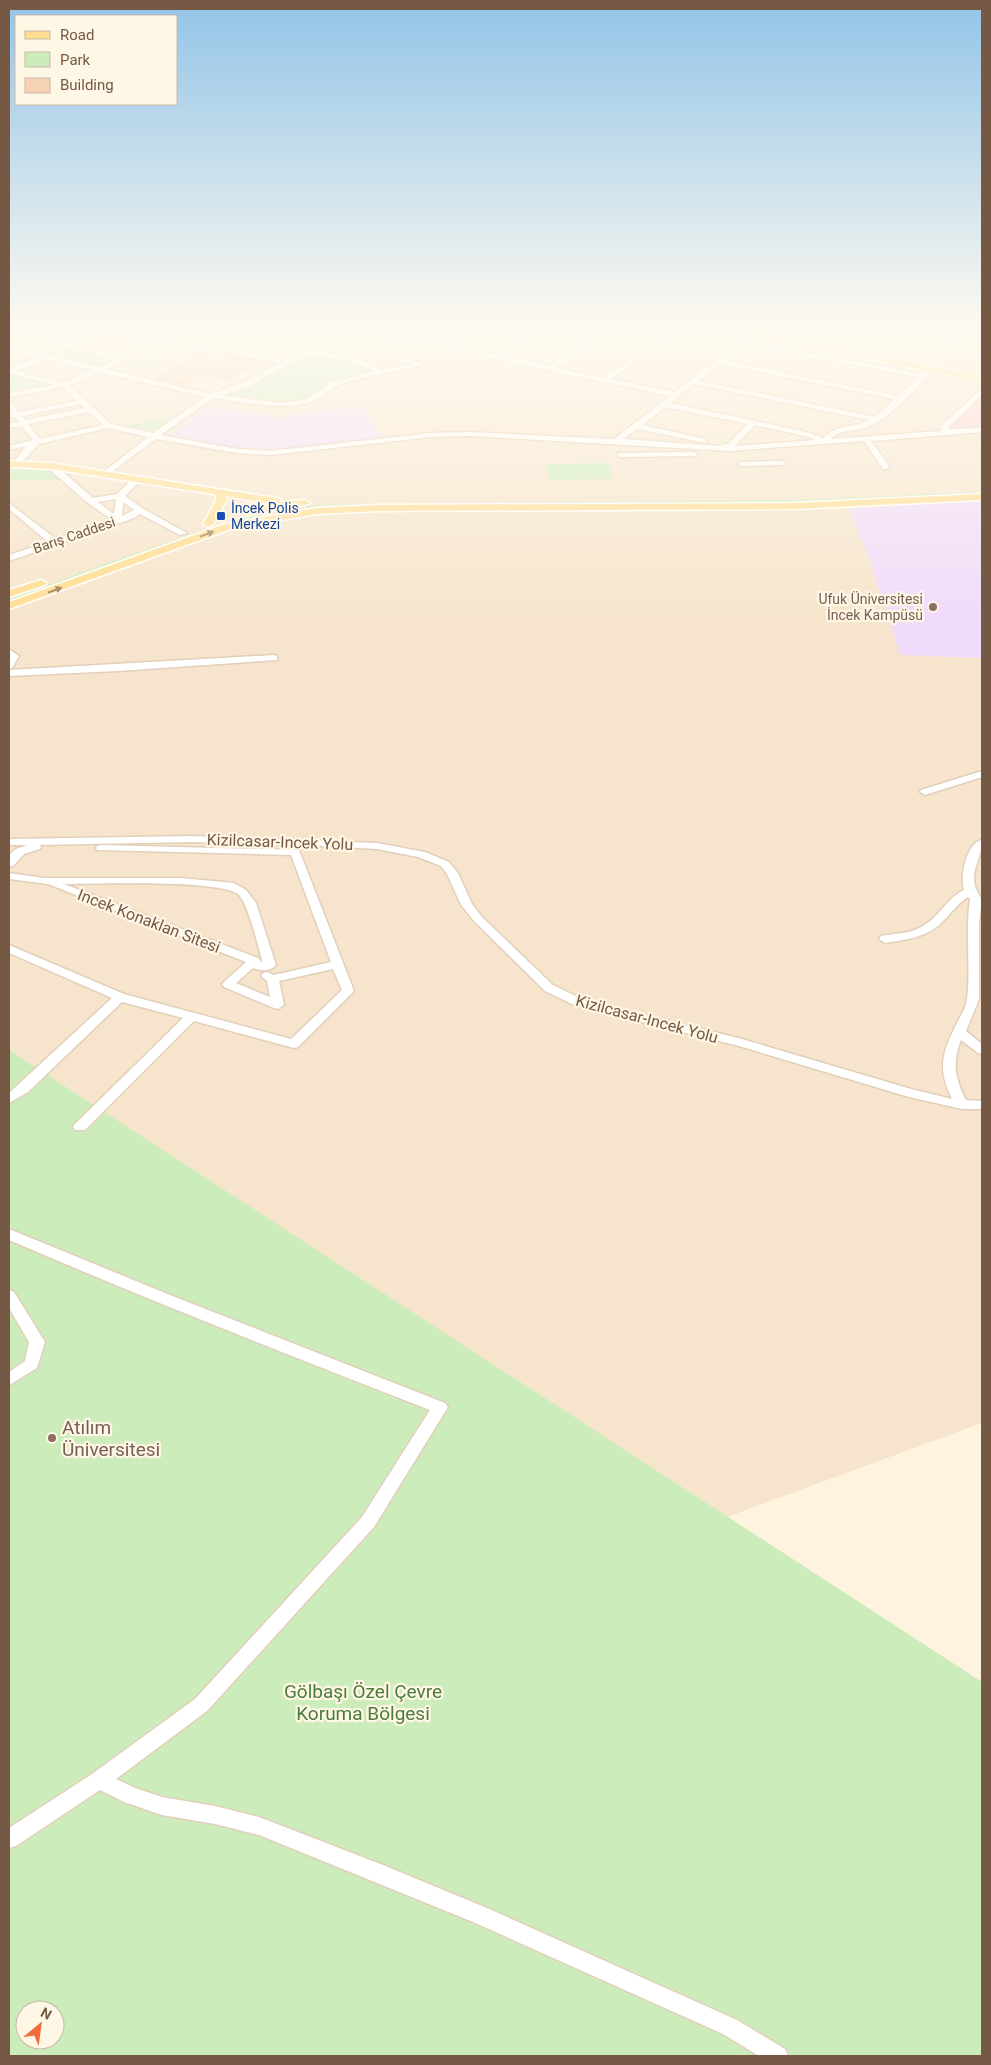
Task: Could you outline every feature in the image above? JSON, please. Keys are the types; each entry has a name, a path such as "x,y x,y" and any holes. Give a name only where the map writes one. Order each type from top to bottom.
{"main road":[{"path":"12,461 245,497 296,508 820,497 982,489"},
{"path":"208,524 222,500 218,493"},
{"path":"245,497 282,516"},
{"path":"9,594 208,524 265,507 812,505 982,497"},
{"path":"9,606 221,529 282,516 296,508"}],"street":[{"path":"16,428 34,443"},
{"path":"26,428 34,443"},
{"path":"9,448 98,428"},
{"path":"119,428 237,451 270,453 431,435 469,434 730,449 982,430"},
{"path":"105,475 166,428"},
{"path":"616,441 633,428"},
{"path":"647,428 730,447 748,428"},
{"path":"782,428 817,437 824,442"},
{"path":"824,442 830,434 840,428"},
{"path":"944,428 948,433"},
{"path":"866,439 886,467"},
{"path":"12,461 34,443"},
{"path":"741,464 781,466 769,446"},
{"path":"620,455 715,454 730,449"},
{"path":"45,466 117,520 120,496"},
{"path":"91,501 120,496 136,480"},
{"path":"120,496 138,510 183,533"},
{"path":"9,505 54,542"},
{"name":"Barış Caddesi","path":"9,558 131,516 138,510"},
{"path":"9,652 14,656 9,666"},
{"path":"9,672 120,668 274,658"},
{"path":"925,792 982,774"},
{"name":"Kizilcasar-Incek Yolu","path":"9,842 191,840 325,843 377,846 421,854 445,864 452,873 467,905 478,919 549,988 580,1003 742,1043 908,1093 962,1105 982,1105"},
{"path":"962,1105 950,1082 948,1063 950,1052 969,1014 972,1000 974,967 972,924 976,899 969,892 968,876 971,860 982,843"},
{"path":"9,864 14,855 30,847 295,852 348,991 294,1044 120,997 9,949"},
{"path":"9,876 44,880 181,881 219,883 235,886 250,903 270,965 259,964 228,984 278,1005 273,979"},
{"name":"Incek Konaklan Sitesi","path":"44,880 259,964"},
{"path":"885,939 919,933 941,917 961,895 969,892"},
{"path":"259,964 266,976 273,979 337,964"},
{"path":"9,1099 23,1089 120,997"},
{"path":"80,1126 192,1016"},
{"path":"959,1032 982,1050"},
{"path":"9,1234 167,1301 440,1407 368,1522 201,1705 99,1780 9,1839"},
{"path":"9,1296 37,1342 32,1364 11,1378"},
{"path":"99,1780 131,1796 162,1806 215,1815 259,1826 383,1875 480,1915 730,2027 778,2056"}],"shaded area":[{"path":"9,428 982,428 982,1423 727,1517 9,1514"},
{"path":"180,428 376,428 383,439 265,452 167,438"},
{"name":"Ufuk Üniversitesi İncek Kampüsü","path":"982,499 982,658 900,655 869,558 849,509"}],"green space":[{"path":"124,428 158,428 150,435"},
{"path":"610,463 613,479 549,480 547,464"},
{"path":"9,465 51,469 62,480 9,480"},
{"path":"982,492 982,494 904,498 749,503 359,506 308,509 306,505 795,500"},
{"path":"263,512 268,516 221,526 9,602 9,599 135,553"},
{"name":"Gölbaşı Özel Çevre Koruma Bölgesi","path":"9,1050 982,1682 982,2056 9,2056"}],"place":[{"name":"İncek Polis Merkezi","path":"221,516"},
{"name":"Ufuk Üniversitesi İncek Kampüsü","path":"933,607"},
{"name":"Atılım Üniversitesi","path":"52,1438"}]}
